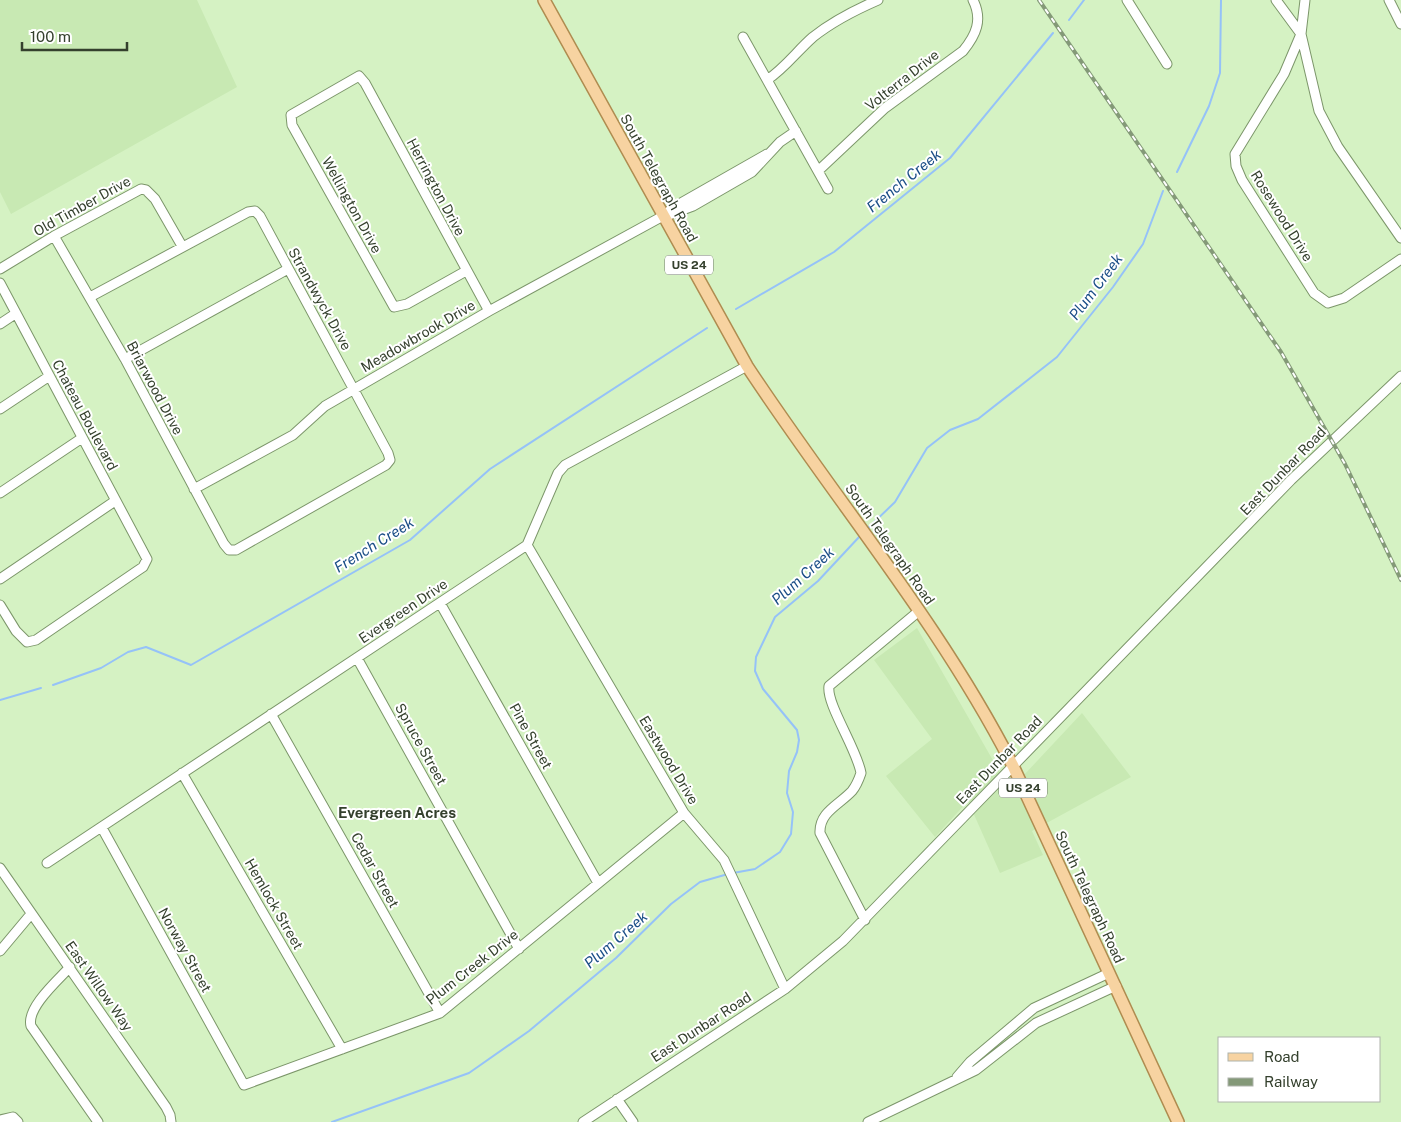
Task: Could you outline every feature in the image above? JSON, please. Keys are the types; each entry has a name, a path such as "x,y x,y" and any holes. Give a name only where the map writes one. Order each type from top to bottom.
{"main road":[{"name":"South Telegraph Road","path":"544,0 747,366 960,672 1013,766 1178,1122"}],"street":[{"path":"767,80 782,69 814,37 853,11 878,0"},
{"name":"Volterra Drive","path":"818,171 885,108 963,51 973,39 978,27 979,16 973,0"},
{"path":"1127,0 1166,64"},
{"path":"1276,0 1300,34 1316,101 1330,133 1401,238"},
{"path":"1300,34 1306,0"},
{"path":"1390,0 1401,24"},
{"name":"Rosewood Drive","path":"1300,34 1284,74 1240,142 1235,154 1236,166 1242,180 1314,293 1328,304 1344,298 1401,259"},
{"path":"743,37 828,189"},
{"name":"Herrington Drive","path":"291,115 359,76 489,311"},
{"name":"Wellington Drive","path":"291,115 292,125 394,307 407,304 466,271"},
{"name":"Meadowbrook Drive","path":"194,489 293,435 325,406 489,311 663,216 693,206 752,172 767,154 796,131"},
{"name":"Old Timber Drive","path":"0,269 54,236 133,193 146,190 155,199 182,246"},
{"name":"Strandwyck Drive","path":"182,246 248,212 255,211 262,220 355,390 390,460 381,468 233,550"},
{"name":"Briarwood Drive","path":"54,236 125,359 224,544 229,550 233,550"},
{"path":"90,297 182,246"},
{"path":"125,359 288,269"},
{"name":"Chateau Boulevard","path":"0,283 48,377 146,559 143,567 138,571 46,635 27,642 16,630 0,606"},
{"path":"0,324 15,314"},
{"path":"527,545 558,473 565,465 747,366"},
{"name":"East Dunbar Road","path":"583,1122 785,989 815,966 865,920 1291,480 1401,376"},
{"path":"0,409 48,377"},
{"path":"0,493 82,438"},
{"path":"0,579 115,501"},
{"name":"Evergreen Drive","path":"47,863 527,545"},
{"name":"Eastwood Drive","path":"527,545 684,813 729,869 785,989"},
{"name":"Pine Street","path":"440,603 598,883"},
{"path":"865,920 820,833 820,823 824,816 851,792 861,773 854,748 829,698 829,686 919,611"},
{"name":"Spruce Street","path":"357,658 519,949"},
{"name":"Cedar Street","path":"271,714 440,1013"},
{"name":"Hemlock Street","path":"182,773 342,1049"},
{"name":"Plum Creek Drive","path":"244,1085 440,1013 684,813"},
{"name":"Norway Street","path":"102,828 244,1085"},
{"name":"East Willow Way","path":"0,868 166,1107 171,1122"},
{"path":"0,951 32,914"},
{"path":"70,967 33,1010 29,1019 31,1026 98,1122"},
{"path":"956,1078 970,1062 1034,1008 1109,973"},
{"path":"868,1122 976,1070 1036,1023 1116,986"},
{"path":"617,1099 632,1122"},
{"path":"0,1120 13,1117 18,1122"}],"shaded area":[{"path":"0,0 197,0 237,87 11,214 0,192"},
{"path":"917,628 1010,790 1082,713 1131,777 1032,831 1043,855 1000,873 968,801 935,837 886,776 932,739 874,660"}],"waterway":[{"name":"French Creek","path":"1069,20 1084,0"},
{"name":"Plum Creek","path":"1177,172 1209,106 1220,73 1221,0"},
{"name":"French Creek","path":"736,309 834,252 950,158 1053,33"},
{"name":"Plum Creek","path":"867,529 895,502 927,448 950,430 978,419 1057,357 1113,287 1143,244 1163,191"},
{"name":"French Creek","path":"53,685 101,668 128,652 146,647 191,665 410,540 490,469 707,328"},
{"name":"Plum Creek","path":"733,873 755,869 780,852 791,834 793,812 787,793 789,771 797,752 799,740 797,730 763,689 755,671 756,657 775,617 818,581 860,536"},
{"name":"French Creek","path":"0,700 41,688"},
{"name":"Plum Creek","path":"332,1122 469,1073 529,1031 616,958 671,904 700,882 728,874"}],"railway":[{"path":"1039,0 1281,352 1345,464 1401,580"}],"district":[{"name":"Evergreen Acres","path":"397,813"}]}
